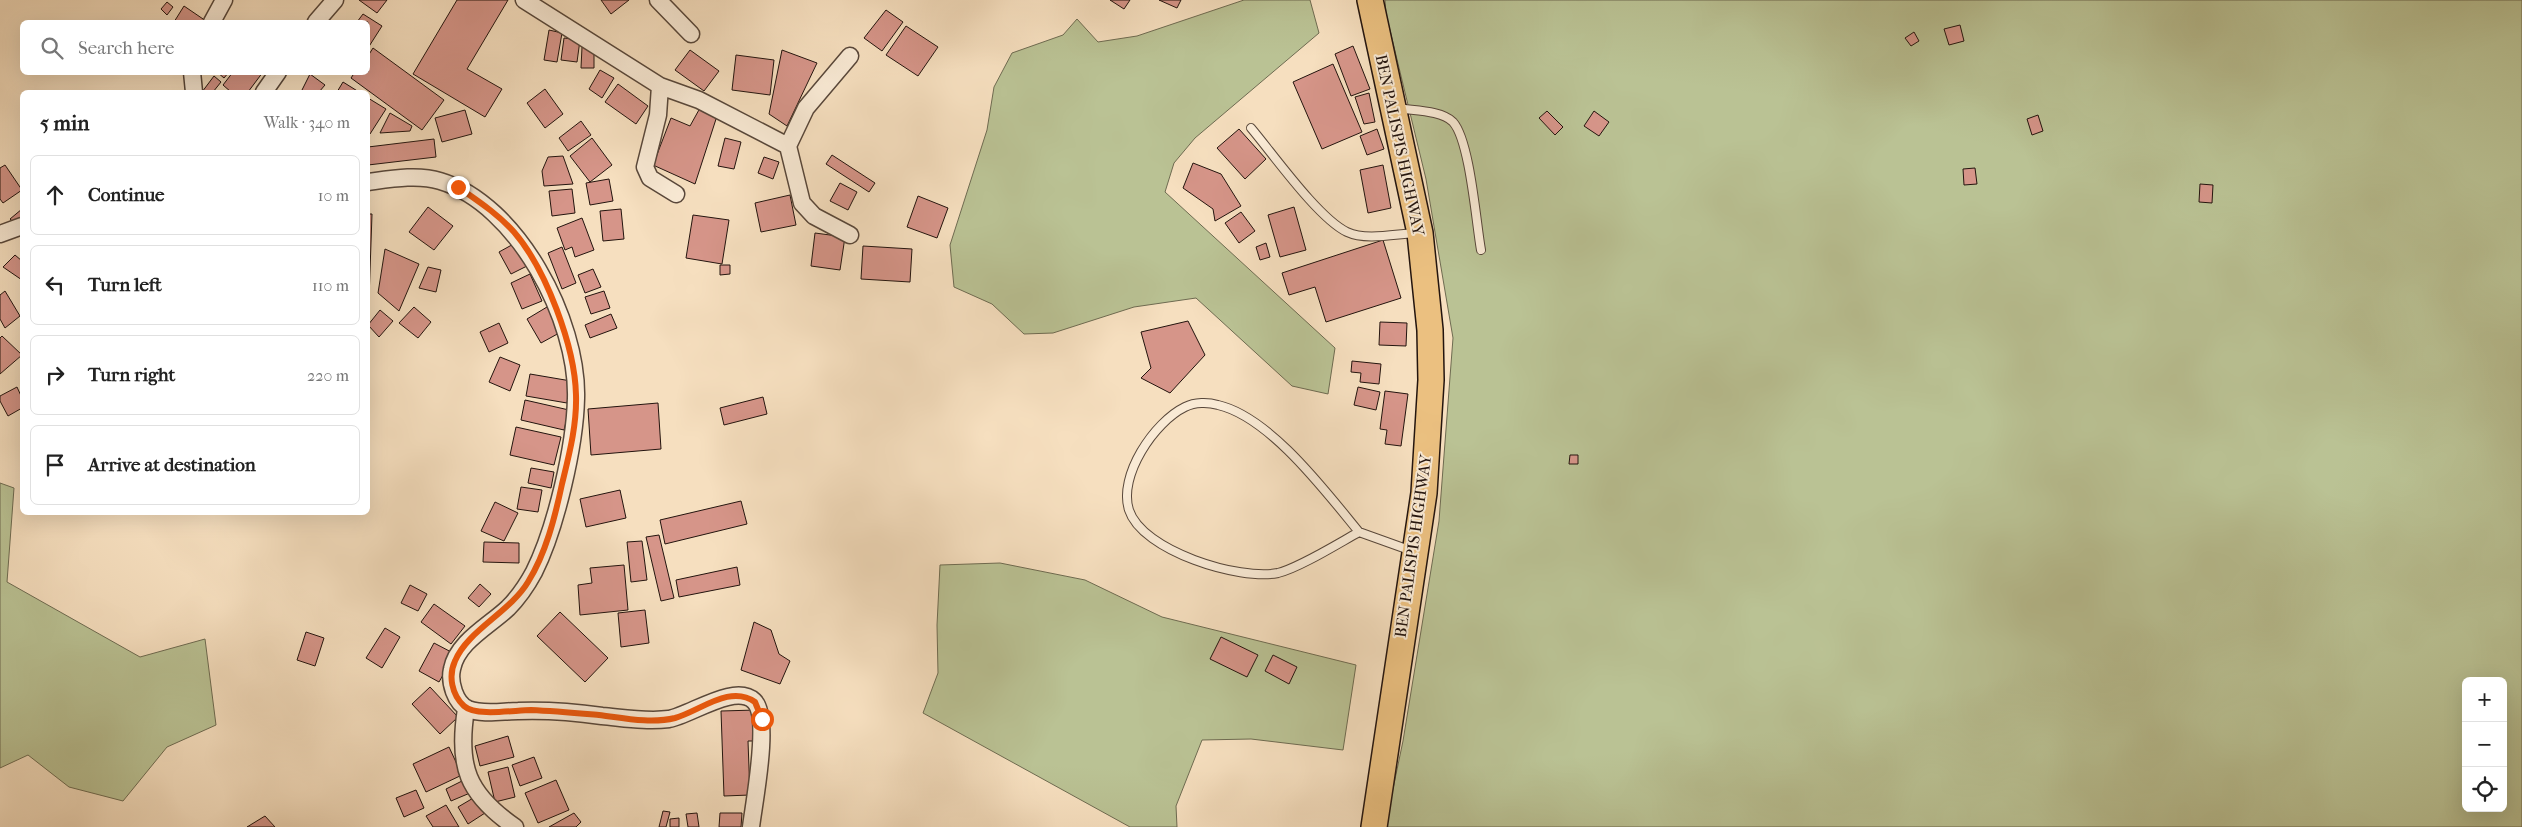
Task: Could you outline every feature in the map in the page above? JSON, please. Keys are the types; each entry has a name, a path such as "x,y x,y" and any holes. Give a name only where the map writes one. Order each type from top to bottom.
{"main road":[{"name":"BEN PALISPIS HIGHWAY","path":"1370,0 1420,233 1430,330 1431,380 1424,493 1374,827"}],"street":[{"path":"213,20 224,0"},
{"path":"318,20 334,0"},
{"path":"524,0 660,86 699,100 788,146"},
{"path":"658,0 690,34"},
{"path":"850,56 806,108 788,146 802,203 814,216 850,235"},
{"path":"192,75 194,90"},
{"path":"265,90 276,75"},
{"path":"660,86 658,115 645,167 650,178 676,194"},
{"path":"370,182 417,178 437,180 458,187 492,212 516,234 530,254 559,315 571,349 576,395 574,431 554,521 535,569 519,596 466,644 455,659 451,671 456,697 466,708 483,712 561,712 656,720 688,714 728,696 739,695 749,697 760,710 762,719 760,763 751,827"},
{"path":"0,234 20,227"},
{"path":"466,708 463,747 466,770 474,789 494,811 515,827"}],"lane":[{"path":"1393,108 1438,115 1452,122 1464,143 1481,250"},
{"path":"1251,128 1310,199 1332,221 1348,232 1366,235 1420,233"},
{"path":"1359,532 1280,572 1263,575 1239,573 1212,567 1154,539 1138,526 1129,510 1127,490 1133,467 1146,442 1170,418 1185,407 1202,402 1219,405 1242,415 1278,441 1316,480 1359,532 1414,552"}],"green space":[{"path":"1244,0 1310,0 1319,33 1195,138 1174,163 1165,192 1335,348 1328,394 1292,386 1196,298 1134,307 1053,333 1024,334 992,304 954,287 950,245 987,130 994,87 1012,53 1063,35 1077,19 1098,42 1137,36"},
{"path":"1385,0 2522,0 2522,827 1385,827 1403,741 1439,521 1453,338 1426,179 1386,14"},
{"path":"0,483 14,488 7,582 140,657 205,639 216,725 167,747 123,801 69,787 28,755 0,768"},
{"path":"1000,563 1085,580 1162,617 1356,665 1343,750 1251,739 1202,740 1176,806 1177,827 1130,827 923,713 938,673 937,625 940,565"}],"building":[{"path":"359,0 387,0 377,13"},
{"path":"457,0 508,0 467,69 502,89 485,117 413,74"},
{"path":"601,0 629,0 611,14"},
{"path":"1110,0 1130,0 1124,9"},
{"path":"1159,0 1181,0 1177,8"},
{"path":"167,2 173,7 167,15 161,9"},
{"path":"184,6 205,20 175,20"},
{"path":"886,10 903,22 882,51 864,38"},
{"path":"363,14 382,26 370,45 370,20 358,20"},
{"path":"1960,25 1964,41 1949,45 1944,29"},
{"path":"906,26 938,47 918,76 886,55"},
{"path":"549,30 562,33 557,62 544,60"},
{"path":"1914,32 1919,41 1911,46 1905,38"},
{"path":"564,38 580,40 577,62 561,60"},
{"path":"1353,46 1370,89 1351,96 1335,54"},
{"path":"582,47 594,47 594,68 581,68"},
{"path":"373,48 444,100 422,130 370,92 370,90 351,78 353,75 370,75 370,53"},
{"path":"690,50 719,71 704,91 675,70"},
{"path":"782,50 817,63 787,126 769,114"},
{"path":"736,55 774,60 770,95 732,90"},
{"path":"1333,64 1362,132 1322,149 1293,82"},
{"path":"600,70 614,78 602,98 589,89"},
{"path":"231,75 261,75 250,90 229,90 223,85"},
{"path":"310,75 325,85 321,90 302,90"},
{"path":"214,76 221,82 215,90 204,90"},
{"path":"343,82 356,90 338,90"},
{"path":"618,84 648,106 636,124 605,102"},
{"path":"545,89 563,114 545,128 527,103"},
{"path":"1369,93 1375,122 1364,124 1355,97"},
{"path":"370,99 386,109 370,134"},
{"path":"700,108 717,116 695,184 653,165 671,118 690,126"},
{"path":"465,110 472,134 442,142 435,118"},
{"path":"1547,111 1563,127 1555,135 1539,118"},
{"path":"1594,111 1609,122 1599,136 1584,126"},
{"path":"390,113 412,126 410,131 380,133"},
{"path":"2038,115 2043,131 2032,135 2027,119"},
{"path":"581,121 591,135 568,151 559,138"},
{"path":"1239,129 1266,159 1245,179 1217,148"},
{"path":"1377,129 1384,149 1367,155 1360,136"},
{"path":"592,138 612,165 590,182 570,156"},
{"path":"725,138 741,142 734,169 718,166"},
{"path":"434,139 436,157 370,165 370,147"},
{"path":"832,155 875,183 869,192 826,164"},
{"path":"563,156 573,184 544,186 542,171 548,157"},
{"path":"764,157 779,162 773,179 758,173"},
{"path":"1193,163 1221,174 1241,206 1215,221 1213,209 1183,188"},
{"path":"5,165 20,187 20,191 3,203 0,199 0,168"},
{"path":"1383,165 1391,208 1368,213 1360,170"},
{"path":"1975,168 1977,184 1964,185 1963,169"},
{"path":"609,179 613,201 590,205 586,183"},
{"path":"840,183 857,192 848,210 830,201"},
{"path":"2200,184 2213,185 2212,203 2199,202"},
{"path":"572,189 575,213 552,216 549,191"},
{"path":"790,195 796,225 761,232 755,203"},
{"path":"918,196 948,208 937,238 907,227"},
{"path":"428,207 453,226 434,250 409,232"},
{"path":"1294,207 1306,250 1280,257 1268,215"},
{"path":"621,209 624,239 603,241 600,211"},
{"path":"20,211 20,225 18,226 10,219"},
{"path":"1241,212 1255,231 1239,243 1225,223"},
{"path":"370,214 372,214 370,271"},
{"path":"693,215 729,220 722,264 686,258"},
{"path":"582,218 594,250 575,257 572,247 565,250 557,228"},
{"path":"815,233 845,237 840,270 811,266"},
{"path":"1383,240 1401,298 1326,322 1315,287 1289,295 1282,273"},
{"path":"519,241 531,264 511,274 499,252"},
{"path":"1266,243 1270,257 1260,260 1256,247"},
{"path":"863,246 912,249 910,282 861,279"},
{"path":"562,247 576,283 562,289 548,253"},
{"path":"385,249 419,264 399,311 378,293"},
{"path":"15,255 20,259 20,279 3,267"},
{"path":"720,265 730,265 730,274 720,275"},
{"path":"428,267 441,270 436,292 419,288"},
{"path":"593,269 601,287 585,293 578,275"},
{"path":"530,274 542,301 522,309 511,283"},
{"path":"5,291 20,316 5,328 0,319 0,295"},
{"path":"604,291 610,308 591,314 585,297"},
{"path":"414,307 431,322 418,338 399,323"},
{"path":"547,307 561,332 541,343 527,319"},
{"path":"380,310 393,321 379,337 370,327 370,322"},
{"path":"611,314 617,328 590,338 585,325"},
{"path":"1188,321 1205,355 1170,393 1141,378 1151,368 1141,332"},
{"path":"1380,322 1407,323 1406,346 1379,345"},
{"path":"499,323 508,343 489,352 480,332"},
{"path":"2,336 20,353 20,357 0,374 0,338"},
{"path":"500,357 520,365 510,391 489,382"},
{"path":"1352,361 1381,364 1379,384 1360,382 1361,373 1351,372"},
{"path":"530,374 571,381 567,403 526,396"},
{"path":"17,387 20,394 20,409 8,416 0,401 0,396"},
{"path":"1358,387 1380,392 1376,410 1354,405"},
{"path":"1385,391 1408,394 1401,446 1385,444 1387,430 1380,429"},
{"path":"763,397 767,414 724,425 720,408"},
{"path":"525,400 569,410 564,430 521,420"},
{"path":"658,403 661,449 591,455 588,409"},
{"path":"516,427 561,437 554,465 510,455"},
{"path":"1570,455 1578,455 1578,464 1569,464"},
{"path":"531,468 554,472 551,488 528,483"},
{"path":"521,487 542,490 538,512 517,509"},
{"path":"620,490 626,518 586,527 580,499"},
{"path":"741,501 747,524 665,544 660,520"},
{"path":"495,502 518,513 504,541 481,531"},
{"path":"659,535 674,598 661,601 646,537"},
{"path":"642,541 647,580 631,582 627,542"},
{"path":"484,542 519,543 519,563 483,562"},
{"path":"624,565 628,610 580,615 578,585 592,583 590,568"},
{"path":"737,567 740,585 679,597 676,580"},
{"path":"480,584 491,594 479,607 468,598"},
{"path":"410,585 427,594 418,611 401,603"},
{"path":"434,604 465,626 451,644 421,622"},
{"path":"645,610 649,643 621,647 618,613"},
{"path":"560,612 608,658 585,682 537,636"},
{"path":"754,622 771,630 779,654 790,661 780,684 741,670"},
{"path":"385,628 400,637 382,668 366,658"},
{"path":"306,632 324,638 315,666 297,660"},
{"path":"1221,637 1258,655 1247,677 1210,659"},
{"path":"434,643 455,654 439,682 419,671"},
{"path":"1273,655 1297,667 1289,684 1265,671"},
{"path":"430,687 458,717 440,734 412,704"},
{"path":"756,710 757,741 748,741 750,795 724,796 721,711"},
{"path":"508,736 514,757 480,766 475,746"},
{"path":"449,747 462,775 426,792 413,764"},
{"path":"534,757 542,778 520,786 512,765"},
{"path":"508,767 515,797 495,802 488,772"},
{"path":"464,780 470,793 451,801 446,789"},
{"path":"556,780 569,810 538,823 525,793"},
{"path":"416,790 424,808 404,817 396,798"},
{"path":"475,797 485,813 468,824 458,807"},
{"path":"446,805 459,827 433,827 426,816"},
{"path":"663,811 670,812 666,827 659,827"},
{"path":"574,813 581,822 576,827 549,827"},
{"path":"697,813 699,827 688,827 686,814"},
{"path":"720,813 742,813 741,827 719,827"},
{"path":"265,816 275,827 247,827"},
{"path":"679,818 679,827 670,827 670,819"}],"route":[{"path":"458,187 504,222 516,234 530,254 559,315 571,349 576,395 574,431 554,521 535,569 519,596 466,644 455,659 451,671 456,697 466,708 483,712 529,710 656,720 688,714 714,701 728,696 739,695 749,697 755,702 760,710 762,719"}]}
